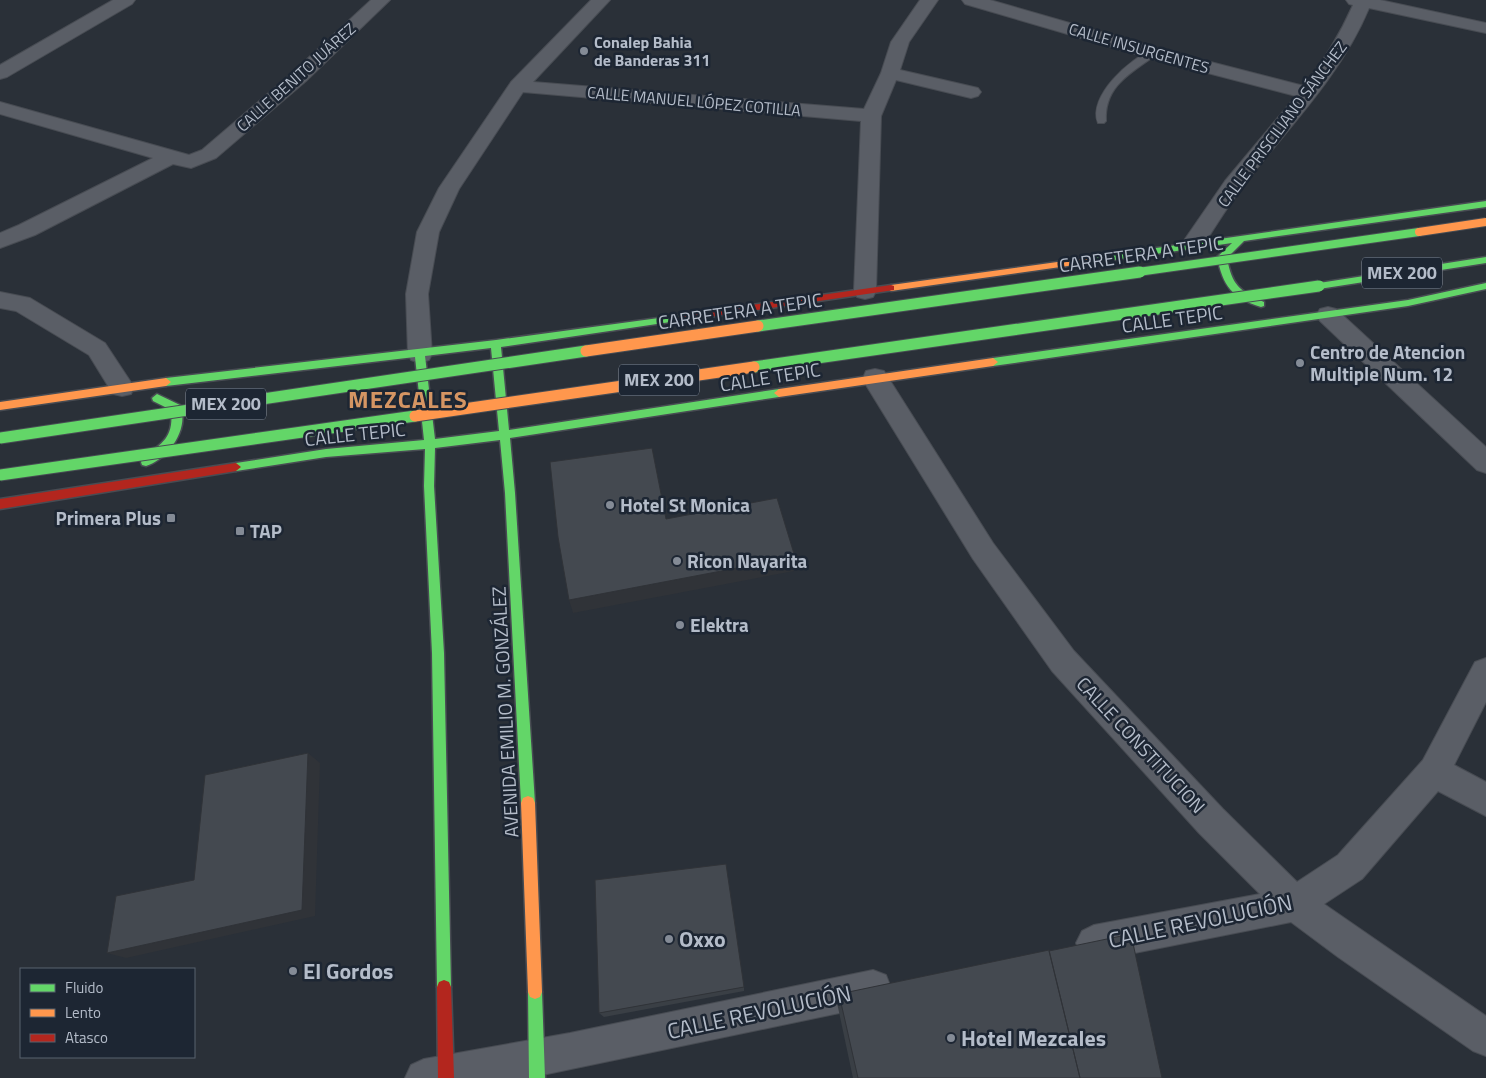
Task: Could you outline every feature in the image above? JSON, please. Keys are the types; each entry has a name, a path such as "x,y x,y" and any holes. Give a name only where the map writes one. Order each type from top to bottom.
{"main road":[{"path":"0,406 122,387 496,344 865,290 1486,204"},
{"name":"CARRETERA A TEPIC","path":"0,438 452,370 1486,222"},
{"path":"1245,237 1222,257 1225,277 1236,294 1274,309 1328,315"},
{"name":"MEX 200","path":"0,475 1486,260"},
{"name":"CALLE TEPIC","path":"0,504 326,453 430,444 503,435 875,378 1328,315 1408,303 1486,286"},
{"name":"AVENIDA EMILIO M. GONZÁLEZ","path":"496,344 503,435 510,493 525,727 533,907 536,1068"},
{"path":"420,354 430,444 430,486 438,653 438,1077"},
{"path":"102,488 135,470 171,442 180,426 176,408 156,398 122,387"}],"street":[{"path":"0,73 126,0"},
{"name":"CALLE BENITO JUÁREZ","path":"170,157 191,162 209,154 298,77 381,0"},
{"path":"420,354 417,294 428,232 449,188 518,86 601,0"},
{"path":"865,290 871,116 890,73 900,42 929,0"},
{"name":"CALLE INSURGENTES","path":"971,0 1153,53 1308,93"},
{"path":"1361,1 1486,28"},
{"name":"CALLE PRISCILIANO SÁNCHEZ","path":"1193,244 1237,180 1308,93 1346,41 1361,1"},
{"path":"890,73 971,92"},
{"name":"CALLE MANUEL LÓPEZ COTILLA","path":"518,86 871,116"},
{"path":"0,108 170,157"},
{"path":"0,241 26,230 170,157"},
{"path":"0,300 22,304 97,349 122,387"},
{"path":"1328,315 1486,463"},
{"name":"CALLE CONSTITUCION","path":"875,378 983,551 1063,661 1211,822 1295,904 1350,945 1486,1038"},
{"name":"CALLE REVOLUCIÓN","path":"1064,949 1295,904 1350,867 1434,771 1486,672"},
{"path":"1434,771 1486,800"},
{"name":"CALLE REVOLUCIÓN","path":"438,1077 536,1068 902,982"}],"lane":[{"path":"1101,121 1101,106 1111,88 1132,67 1153,53"}],"building":[{"path":"652,448 666,519 777,498 795,557 569,600 558,537 550,462"},
{"path":"308,753 302,910 107,953 116,896 194,880 205,775"},
{"name":"Oxxo","path":"726,864 744,987 599,1013 595,880"},
{"path":"1131,934 1162,1078 1080,1078 1049,951"},
{"name":"Hotel Mezcales","path":"1049,950 1080,1078 858,1078 839,994"}],"traffic: fast":[{"path":"1086,261 1486,204"},
{"path":"758,326 1419,232"},
{"path":"1240,241 1222,257 1226,275 1233,288 1261,304"},
{"path":"1319,286 1486,260"},
{"path":"754,367 1319,286"},
{"path":"993,362 1408,303 1486,286"},
{"path":"166,382 496,344 681,318"},
{"path":"496,344 510,493 528,803"},
{"path":"0,438 586,351"},
{"path":"420,354 430,444 429,486 438,653 444,987"},
{"path":"236,467 326,453 430,444 503,435 779,393"},
{"path":"146,462 172,440 177,427 176,408 157,398"},
{"path":"0,475 415,416"},
{"path":"535,992 537,1078"}],"traffic: slow":[{"path":"1419,232 1486,222"},
{"path":"891,288 1086,261"},
{"path":"586,351 758,326"},
{"path":"779,393 993,362"},
{"path":"415,416 754,367"},
{"path":"0,406 166,382"},
{"path":"528,803 535,992"}],"traffic: jam":[{"path":"681,318 891,288"},
{"path":"0,504 236,467"},
{"path":"444,987 446,1078"}],"place":[{"name":"Conalep Bahia de Banderas 311","path":"584,51"},
{"name":"Centro de Atencion Multiple Num. 12","path":"1300,363"},
{"name":"Hotel St Monica","path":"610,505"},
{"name":"Primera Plus","path":"171,518"},
{"name":"TAP","path":"240,531"},
{"name":"Ricon Nayarita","path":"677,561"},
{"name":"Elektra","path":"680,625"},
{"name":"Oxxo","path":"669,939"},
{"name":"El Gordos","path":"293,971"},
{"name":"Hotel Mezcales","path":"951,1038"}],"district":[{"name":"MEZCALES","path":"408,400"}]}
